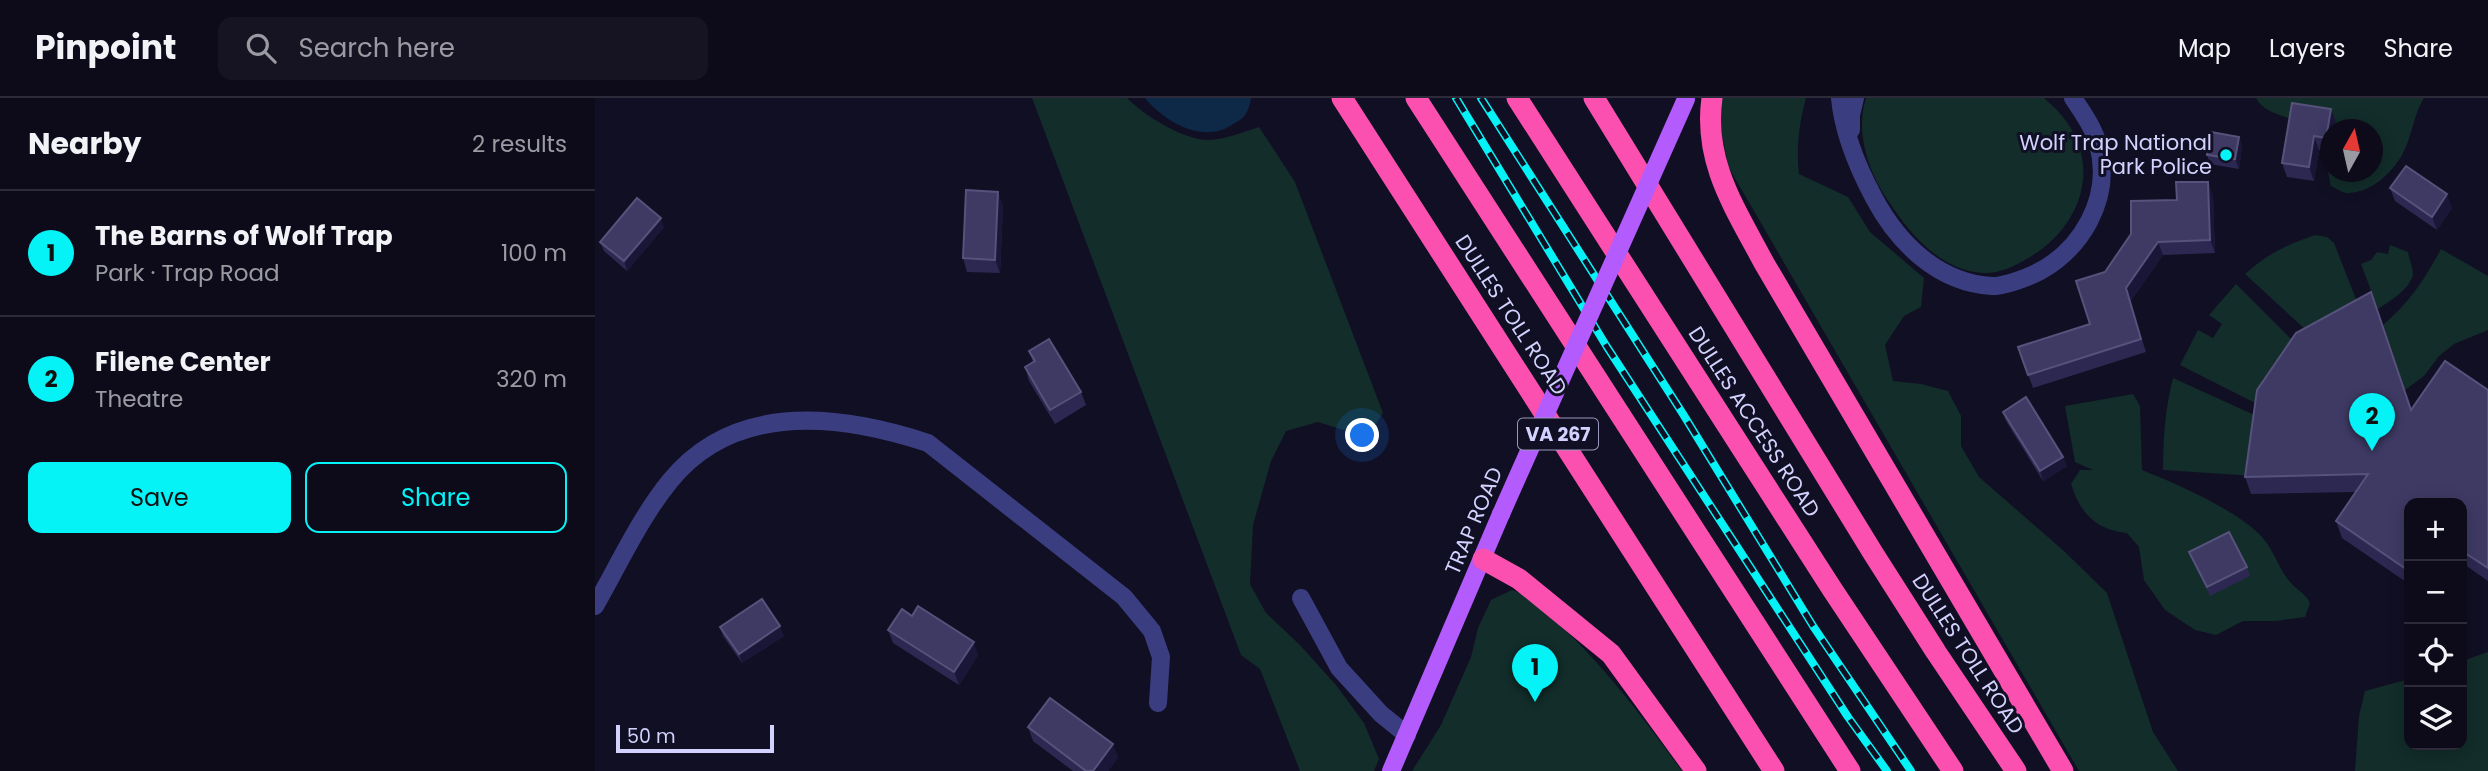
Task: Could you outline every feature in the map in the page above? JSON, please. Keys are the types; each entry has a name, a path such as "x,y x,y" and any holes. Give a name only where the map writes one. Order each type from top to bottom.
{"highway":[{"name":"DULLES TOLL ROAD","path":"1342,98 1775,771"},
{"path":"1416,98 1850,771"},
{"name":"DULLES ACCESS ROAD","path":"1517,98 1846,611 1953,771"},
{"name":"DULLES TOLL ROAD","path":"1594,98 1873,553 2016,771"},
{"path":"1712,98 1710,115 1713,153 1721,181 1764,263 2063,771"},
{"path":"1483,559 1519,579 1611,654 1696,771"}],"main road":[{"name":"TRAP ROAD","path":"1391,771 1501,514 1686,98"}],"street":[{"path":"1840,98 1842,115 1864,179 1883,215 1902,239 1940,271 1961,280 1995,286 2022,279 2046,268 2073,246 2092,217 2100,190 2102,167 2089,122 2073,98"},
{"path":"1852,147 1851,115 1855,98"},
{"path":"595,606 654,503 690,460 712,444 737,432 782,422 821,420 856,423 928,443 1124,597 1152,631 1161,657 1158,703"},
{"path":"1301,598 1339,668 1381,714 1407,735"}],"green space":[{"path":"1032,98 1127,98 1165,126 1200,139 1222,138 1259,127 1295,182 1383,413 1372,430 1353,433 1318,422 1286,431 1271,461 1253,525 1250,584 1266,613 1336,685 1364,723 1379,759 1374,771 1300,771 1260,669 1241,655"},
{"path":"1722,98 1806,98 1799,136 1799,174 1848,197 1870,232 1924,278 1921,307 1904,316 1885,345 1893,381 1948,391 1961,416 1961,446 1979,477 2064,551 2107,593 2153,732 2178,771 2079,771 1729,168 1721,125"},
{"path":"1866,98 2044,98 2063,117 2075,136 2082,156 2080,194 2073,213 2062,230 2047,244 2010,268 1982,273 1948,262 1913,234 1895,211 1874,176 1863,137"},
{"path":"2256,98 2424,98 2403,153 2383,178 2383,119 2320,119 2320,140 2309,127 2268,110"},
{"path":"2330,182 2378,182 2366,189 2346,193 2331,186"},
{"path":"2315,235 2327,237 2334,243 2363,317 2318,341 2245,274 2278,250"},
{"path":"2390,245 2408,252 2413,274 2404,289 2378,309 2361,264 2371,260 2377,252 2388,254"},
{"path":"2441,249 2488,276 2488,330 2454,344 2439,356 2424,376 2405,390 2383,325 2416,290"},
{"path":"2236,284 2302,350 2263,407 2180,365 2198,330 2213,338 2222,324 2209,315"},
{"path":"2173,378 2261,418 2254,476 2163,470 2165,424"},
{"path":"2133,394 2140,406 2142,470 2206,499 2251,527 2266,542 2287,578 2310,603 2305,617 2276,621 2243,621 2216,635 2195,630 2165,610 2144,580 2139,547 2127,533 2098,524 2085,511 2071,484 2080,470 2093,470 2075,462 2065,406"},
{"path":"1512,590 1544,609 1594,659 1682,771 1412,771 1441,725 1471,657 1478,628 1491,600"},
{"path":"2488,652 2488,771 2355,771 2359,716 2365,691 2404,680 2404,750 2467,750 2467,659"}],"water":[{"path":"1145,98 1251,99 1247,112 1241,119 1220,130 1209,132 1185,128 1173,122"}],"building":[{"path":"2292,103 2331,109 2329,119 2320,119 2320,137 2314,136 2309,167 2282,163"},
{"path":"2211,132 2239,137 2235,159 2207,155"},
{"path":"2406,166 2447,194 2432,217 2390,188"},
{"path":"2176,182 2208,182 2210,240 2158,242 2126,288 2141,339 2028,375 2018,347 2090,324 2076,281 2105,272 2131,234 2131,201 2177,200"},
{"path":"966,190 998,192 995,260 963,258"},
{"path":"637,198 661,218 624,261 600,242"},
{"path":"2371,292 2411,410 2445,361 2488,390 2488,568 2467,554 2467,498 2404,498 2404,568 2336,521 2368,474 2245,477 2257,390 2296,333"},
{"path":"1049,339 1081,392 1050,410 1025,367 1035,361 1029,351"},
{"path":"2026,397 2063,457 2040,471 2003,412"},
{"path":"2229,532 2247,567 2207,587 2189,552"},
{"path":"762,599 780,626 739,654 720,627"},
{"path":"918,606 974,642 954,672 888,630 902,609 912,616"},
{"path":"1050,698 1113,744 1093,771 1086,771 1028,727"}],"railway":[{"path":"1456,98 1607,347 1848,717 1887,771"},
{"path":"1481,98 1683,414 1813,626 1911,771"}],"place":[{"name":"Wolf Trap National Park Police","path":"2226,155"},
{"name":"Filene Center","path":"2372,451"},
{"name":"The Barns of Wolf Trap","path":"1535,702"}]}
